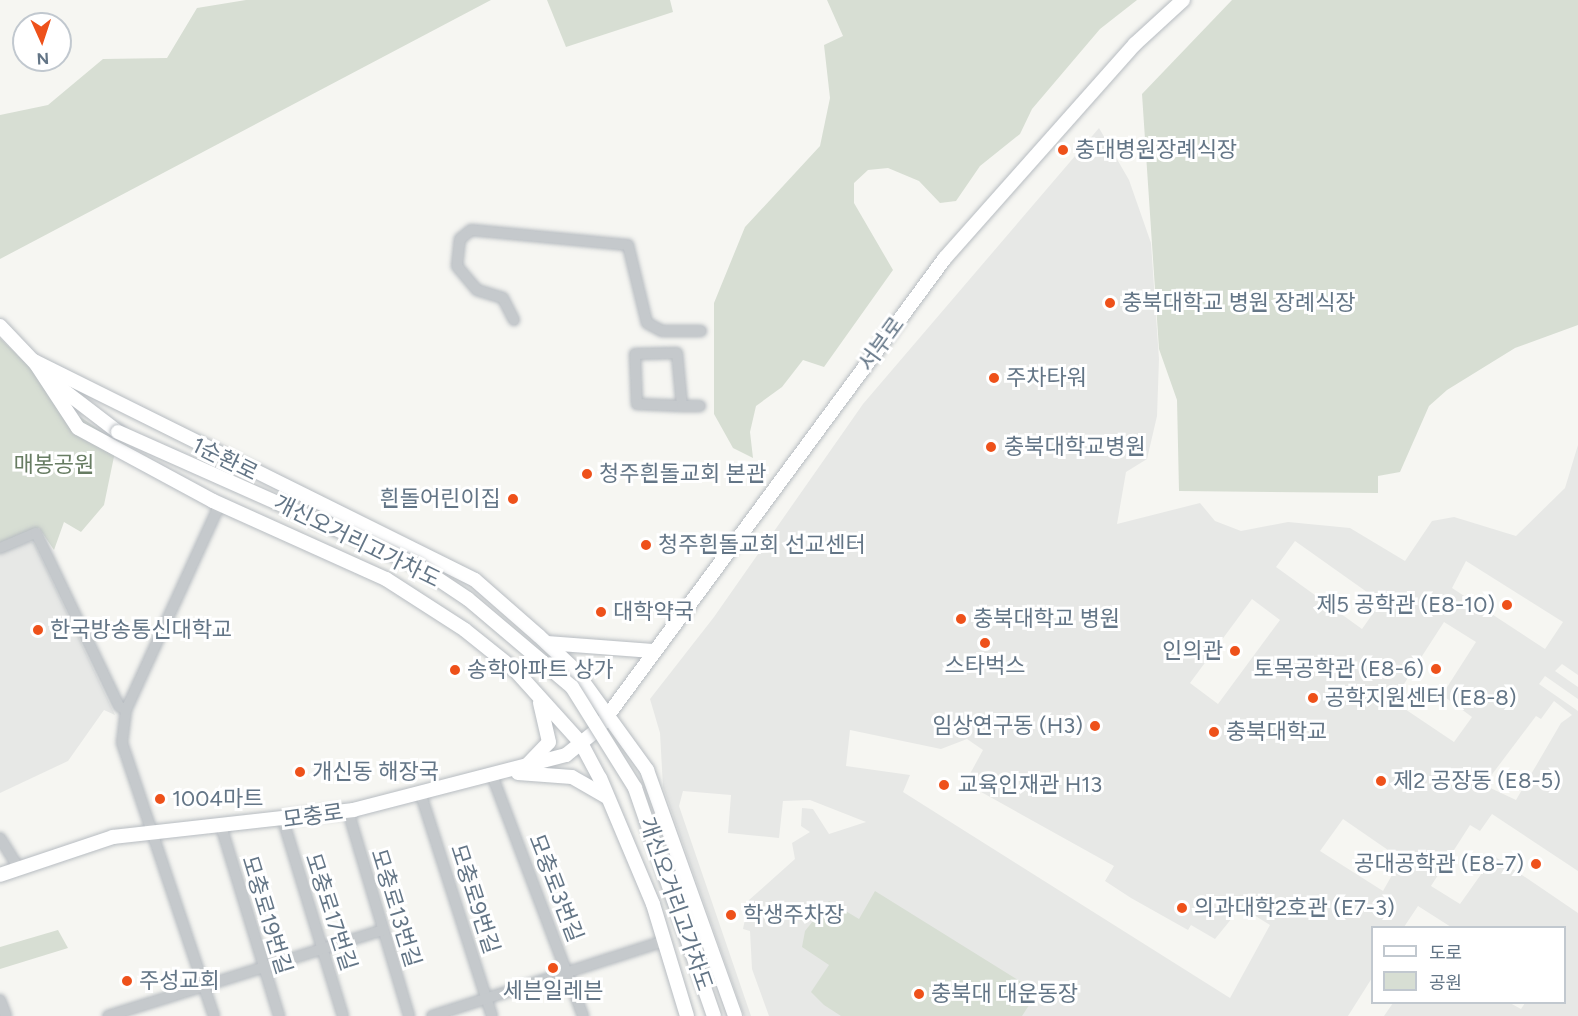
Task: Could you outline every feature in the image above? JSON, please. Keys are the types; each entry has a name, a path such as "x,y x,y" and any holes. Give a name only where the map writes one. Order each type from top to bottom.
{"main road":[{"name":"서부로","path":"608,714 652,651 945,258 1135,44 1183,0"},
{"name":"1순환로","path":"0,326 34,362 118,432"},
{"path":"34,362 78,428 220,504 386,579 465,630 536,693 581,742 610,799 664,941 687,1016"},
{"name":"1순환로","path":"34,362 475,580 547,643 608,714 647,770 735,1016"},
{"name":"개신오거리고가차도","path":"118,432 417,566 468,598 572,687 635,788 714,1016"},
{"path":"547,643 652,651"},
{"path":"525,766 549,742 546,716 536,693"},
{"name":"모충로","path":"0,875 113,837 153,830 283,820 348,811 421,795 566,755 608,714"},
{"path":"492,775 572,777 610,799"}],"street":[{"path":"514,320 503,298 477,290 457,266 460,239 471,230 627,245 648,323 662,331 701,331"},
{"path":"682,406 677,353 635,354 637,404 682,406 700,406"},
{"path":"214,1016 153,830 122,744 126,710 220,504"},
{"path":"0,548 36,533 119,706 126,710"},
{"name":"모충로3번길","path":"492,775 583,1016"},
{"name":"모충로9번길","path":"421,795 492,1016"},
{"name":"모충로13번길","path":"348,811 409,1016"},
{"name":"모충로17번길","path":"283,820 343,1016"},
{"name":"모충로19번길","path":"221,826 262,967 279,1016"},
{"path":"0,838 19,868"},
{"path":"108,1016 382,930"},
{"path":"432,1016 569,975 664,941"},
{"path":"0,1000 6,1016"}],"shaded area":[{"name":"충북대학교","path":"1099,128 1129,180 1151,243 1159,359 1157,416 1147,459 1126,472 1117,524 1200,503 1215,521 1241,531 1288,522 1350,528 1405,561 1432,521 1454,517 1516,536 1565,488 1578,445 1578,675 1562,664 1555,671 1578,687 1578,699 1545,676 1539,684 1578,711 1578,871 1492,814 1480,831 1470,825 1431,886 1460,904 1494,856 1578,913 1578,1016 1384,1016 1392,1004 1512,1004 1521,1009 1524,1004 1566,1004 1566,926 1449,926 1418,906 1405,926 1371,926 1371,980 1348,1016 769,1016 752,969 750,931 743,929 749,900 795,859 792,843 810,832 801,826 802,808 813,809 829,834 866,822 810,800 783,801 779,838 728,833 731,795 683,791 679,806 751,1016 744,1016 663,787 660,733 650,699 714,617 863,404","holes":["1295,541 1381,602 1362,629 1276,567","1466,561 1563,622 1545,649 1452,588","1252,599 1280,620 1218,704 1190,683","1444,622 1476,642 1442,695 1472,717 1454,742 1393,701","1554,701 1572,715 1561,723 1516,800 1484,785 1536,716 1541,719","850,730 941,749 967,739 983,750 965,783 1114,866 1105,881 1131,898 1188,930 1191,925 1215,939 1241,907 1270,925 1230,998 903,792 910,775 846,766","1343,819 1401,859 1383,891 1320,851"]},
{"name":"한국방송통신대학교","path":"26,540 34,543 115,715 104,710 68,761 0,793 0,551"}],"green space":[{"path":"246,0 491,0 0,259 0,115 48,105 103,59 167,58 197,8"},
{"path":"547,0 670,0 673,12 566,47"},
{"path":"827,0 1137,0 1100,29 1032,109 1020,134 980,166 956,201 940,203 919,181 888,168 868,170 854,183 854,203 893,270 824,367 803,360 782,387 756,406 750,432 753,458 733,448 714,414 714,303 745,227 820,146 830,98 824,45 843,36"},
{"path":"1232,0 1578,0 1578,325 1515,348 1447,390 1429,406 1400,472 1378,476 1378,493 1179,491 1177,400 1159,349 1142,94"},
{"name":"매봉공원","path":"0,338 79,416 117,442 104,505 81,532 64,522 54,550 39,528 0,543"},
{"path":"875,891 1026,985 1035,996 1022,1016 841,1016 824,1005 811,992 829,965 802,947 805,931 829,901 859,919"},
{"path":"58,930 68,948 0,969 0,947"}],"place":[{"name":"충대병원장례식장","path":"1063,150"},
{"name":"충북대학교 병원 장례식장","path":"1110,303"},
{"name":"주차타워","path":"994,378"},
{"name":"충북대학교병원","path":"991,447"},
{"name":"청주흰돌교회 본관","path":"587,474"},
{"name":"흰돌어린이집","path":"513,499"},
{"name":"청주흰돌교회 선교센터","path":"646,545"},
{"name":"제5 공학관 (E8-10)","path":"1507,605"},
{"name":"대학약국","path":"601,612"},
{"name":"충북대학교 병원","path":"961,619"},
{"name":"한국방송통신대학교","path":"38,630"},
{"name":"스타벅스","path":"985,643"},
{"name":"인의관","path":"1235,651"},
{"name":"토목공학관 (E8-6)","path":"1436,669"},
{"name":"송학아파트 상가","path":"455,670"},
{"name":"공학지원센터 (E8-8)","path":"1313,698"},
{"name":"임상연구동 (H3)","path":"1095,726"},
{"name":"충북대학교","path":"1214,732"},
{"name":"개신동 해장국","path":"300,772"},
{"name":"제2 공장동 (E8-5)","path":"1381,781"},
{"name":"교육인재관 H13","path":"944,785"},
{"name":"1004마트","path":"160,799"},
{"name":"공대공학관 (E8-7)","path":"1536,864"},
{"name":"의과대학2호관 (E7-3)","path":"1182,908"},
{"name":"학생주차장","path":"731,915"},
{"name":"세븐일레븐","path":"553,968"},
{"name":"주성교회","path":"127,981"},
{"name":"충북대 대운동장","path":"919,994"}]}
